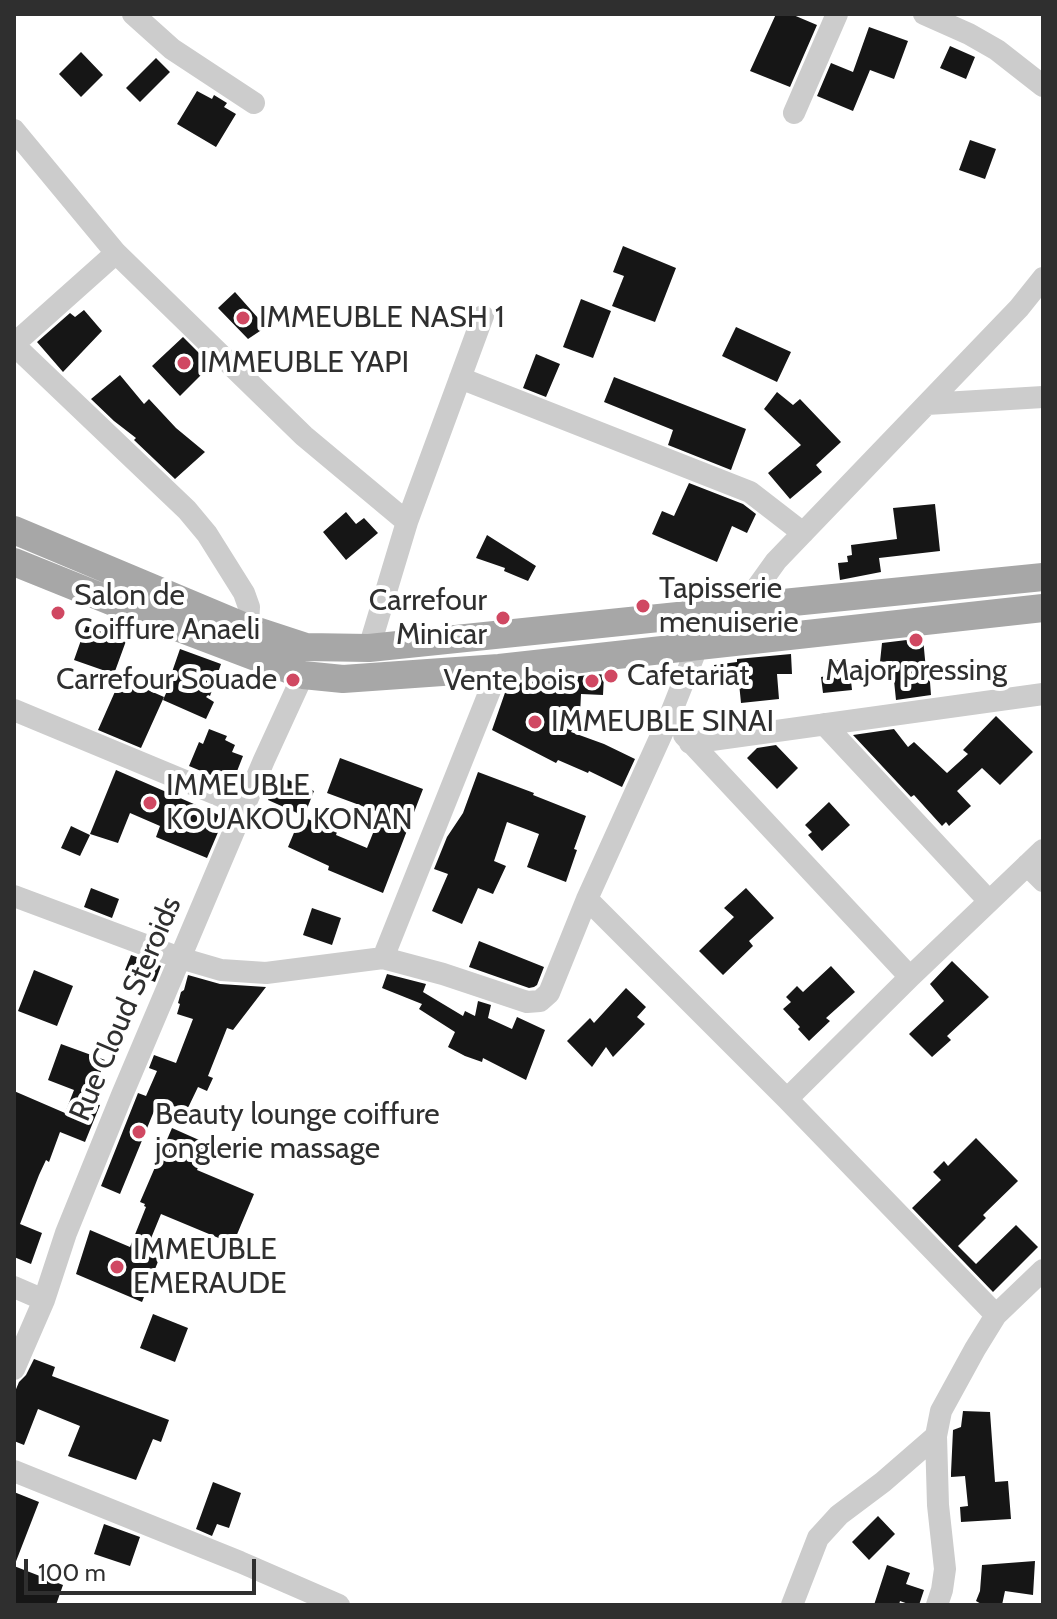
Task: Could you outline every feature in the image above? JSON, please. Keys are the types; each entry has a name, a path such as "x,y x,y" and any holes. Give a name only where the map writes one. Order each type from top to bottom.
{"main road":[{"path":"14,530 245,627 306,647 369,648 1043,577"},
{"path":"14,562 303,675 343,679 499,668 1043,608"}],"street":[{"path":"133,14 172,49 254,103"},
{"path":"794,113 837,14"},
{"path":"924,14 997,50 1043,86"},
{"path":"14,130 116,253 304,436 407,522"},
{"path":"116,253 14,345 187,510 207,534 244,593 249,607 248,625 245,627"},
{"path":"730,642 743,607 776,561 1019,308 1043,278"},
{"path":"369,648 407,522 483,316"},
{"path":"460,378 750,492 803,533"},
{"path":"927,404 1043,397"},
{"path":"16,902 221,970 266,973 383,958 527,1002 540,1001 549,993 698,645"},
{"path":"383,958 499,668"},
{"name":"Rue Cloud Steroids","path":"14,1369 44,1300 66,1233 180,958 303,675"},
{"path":"690,743 1043,694"},
{"path":"14,710 245,806"},
{"path":"669,718 910,977"},
{"path":"824,724 989,901"},
{"path":"787,1099 989,901 1038,865"},
{"path":"587,899 996,1315"},
{"path":"937,1605 945,1569 938,1505 936,1436 941,1411 996,1315 1043,1270"},
{"path":"14,1287 44,1300"},
{"path":"792,1605 818,1538 839,1515 936,1436"},
{"path":"14,1471 339,1605"}],"building":[{"path":"776,14 791,14 817,25 790,87 750,71"},
{"path":"869,27 908,41 894,79 870,70 853,111 817,96 831,63 853,72"},
{"path":"950,46 975,57 966,79 940,68"},
{"path":"81,52 103,75 81,97 59,74"},
{"path":"156,58 170,72 140,102 126,88"},
{"path":"197,91 212,99 214,95 227,103 224,107 236,114 216,147 177,124"},
{"path":"970,140 996,149 985,179 959,170"},
{"path":"623,246 676,268 655,322 612,306 624,276 613,272"},
{"name":"IMMEUBLE NASH 1","path":"235,292 266,327 248,339 218,308"},
{"path":"581,299 611,311 593,358 563,347"},
{"path":"84,310 102,331 63,372 37,342 70,313 75,317"},
{"path":"736,327 791,352 777,382 722,356"},
{"name":"IMMEUBLE YAPI","path":"183,337 211,365 180,396 152,366"},
{"path":"536,354 560,364 546,397 523,388"},
{"path":"120,375 144,404 149,399 176,428 205,452 175,479 134,440 136,438 91,399"},
{"path":"614,377 746,429 731,470 668,445 673,430 604,402"},
{"path":"777,392 793,405 800,399 841,442 816,465 822,472 790,499 768,473 801,445 764,409"},
{"path":"689,483 743,504 756,514 747,533 732,526 717,562 652,534 662,511 674,516"},
{"path":"935,504 940,551 879,558 881,572 840,580 838,563 848,562 847,556 852,555 851,545 897,539 893,508"},
{"path":"346,512 356,524 364,518 378,533 346,560 323,532"},
{"path":"487,535 536,566 528,581 504,571 505,568 476,558"},
{"path":"86,626 126,641 114,674 74,660"},
{"path":"923,638 931,695 896,700 892,661 880,662 882,643"},
{"path":"180,649 221,664 210,696 206,697 214,702 206,719 163,700 175,673 172,672"},
{"path":"791,654 792,674 777,674 779,699 741,703 739,683 716,687 714,665 737,662 737,659"},
{"path":"826,661 849,662 852,690 823,693 821,677 827,676"},
{"name":"IMMEUBLE SINAI","path":"604,675 603,695 581,694 580,715 571,732 635,759 622,787 589,771 558,760 556,763 492,730 508,684"},
{"path":"121,678 164,697 141,748 98,730"},
{"path":"996,716 1033,752 1000,785 982,768 957,791 971,806 949,826 946,822 942,826 914,795 911,797 853,735 894,729 908,747 914,742 947,773 968,754 963,750"},
{"path":"209,729 227,736 225,740 235,745 232,752 243,756 232,784 189,766 199,742 203,744"},
{"path":"776,745 798,768 777,789 747,758 757,748"},
{"path":"340,758 423,789 383,893 328,870 329,866 288,847 301,816 367,848 381,813 327,793"},
{"path":"116,770 219,815 214,827 219,830 207,858 156,837 160,826 130,813 118,843 90,834"},
{"path":"478,772 586,816 566,882 527,867 539,834 507,822 494,861 506,866 493,894 478,888 462,924 432,911 448,874 434,869 447,837 463,813"},
{"path":"279,776 314,791 304,816 268,800"},
{"path":"829,802 850,825 822,851 808,835 812,832 805,825"},
{"path":"71,826 90,835 80,856 61,848"},
{"path":"91,888 119,899 112,918 84,907"},
{"path":"746,888 774,918 749,941 753,946 723,975 699,951 734,917 724,908"},
{"path":"312,908 341,918 332,945 303,935"},
{"path":"479,941 544,967 537,985 529,988 469,967"},
{"path":"131,955 161,966 155,982 125,970"},
{"path":"952,961 989,997 947,1036 951,1040 932,1057 909,1034 944,1001 930,984"},
{"path":"831,966 855,992 826,1018 830,1021 809,1041 783,1009 791,1002 786,997 797,986 803,992"},
{"path":"34,970 73,986 57,1026 18,1011"},
{"path":"387,974 426,984 423,992 463,1016 465,1011 475,1016 478,1001 491,1005 488,1018 512,1029 517,1017 545,1030 526,1080 483,1058 482,1062 448,1047 455,1032 419,1009 422,1004 382,988"},
{"path":"188,975 220,984 266,987 233,1030 227,1028 208,1076 213,1078 207,1091 198,1087 186,1112 159,1099 120,1194 101,1186 138,1093 146,1096 157,1071 149,1068 154,1055 176,1063 193,1019 177,1014"},
{"path":"626,988 646,1007 637,1017 645,1024 613,1057 606,1047 592,1067 567,1041 590,1018 594,1023"},
{"path":"61,1044 105,1060 90,1101 100,1105 85,1142 60,1132 49,1162 46,1160 39,1175 20,1224 42,1233 31,1264 14,1257 14,1091 65,1113 74,1090 48,1080"},
{"path":"172,1128 208,1144 197,1170 254,1194 233,1244 161,1214 145,1253 159,1259 142,1302 76,1274 90,1230 130,1247 146,1207 140,1202"},
{"path":"976,1138 1018,1181 983,1215 986,1218 958,1246 976,1264 1016,1225 1038,1247 993,1292 912,1208 941,1180 933,1172 944,1161 948,1166"},
{"path":"153,1314 188,1328 175,1362 140,1348"},
{"path":"34,1359 55,1367 52,1376 169,1420 161,1442 153,1439 136,1480 68,1456 80,1426 38,1409 24,1445 14,1441 14,1394"},
{"path":"963,1411 990,1412 995,1482 1008,1481 1011,1519 961,1522 960,1507 968,1506 965,1476 951,1477 951,1473 953,1430 961,1427"},
{"path":"213,1482 241,1493 229,1528 217,1524 212,1536 196,1529"},
{"path":"14,1492 39,1502 15,1564 14,1564"},
{"path":"878,1516 895,1534 869,1560 852,1542"},
{"path":"104,1524 140,1537 130,1566 94,1554"},
{"path":"1035,1561 1033,1595 1005,1591 1002,1605 983,1605 976,1601 982,1565"},
{"path":"887,1565 910,1573 906,1584 924,1590 919,1605 900,1601 899,1605 874,1605"},
{"path":"14,1566 63,1585 56,1605 14,1605"}],"place":[{"name":"IMMEUBLE NASH 1","path":"243,318"},
{"name":"IMMEUBLE YAPI","path":"184,363"},
{"name":"Tapisserie menuiserie","path":"643,606"},
{"name":"Salon de Coiffure Anaeli","path":"58,613"},
{"name":"Carrefour Minicar","path":"503,618"},
{"name":"Major pressing","path":"916,640"},
{"name":"Cafetariat","path":"611,676"},
{"name":"Carrefour Souade","path":"293,680"},
{"name":"Vente bois","path":"592,681"},
{"name":"IMMEUBLE SINAI","path":"535,722"},
{"name":"IMMEUBLE KOUAKOU KONAN","path":"150,803"},
{"name":"Beauty lounge coiffure jonglerie massage","path":"139,1132"},
{"name":"IMMEUBLE EMERAUDE","path":"117,1267"}]}
